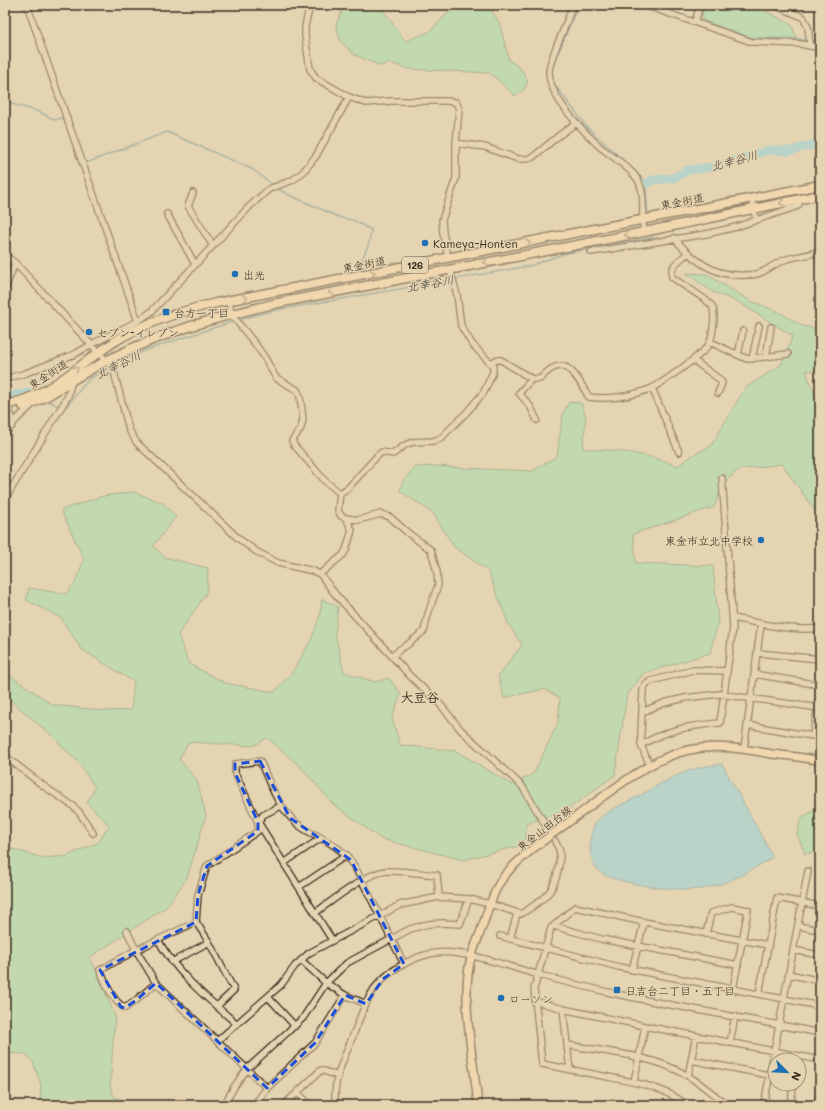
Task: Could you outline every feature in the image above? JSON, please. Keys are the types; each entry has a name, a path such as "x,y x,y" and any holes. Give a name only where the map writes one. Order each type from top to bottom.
{"highway":[{"name":"東金街道","path":"7,408 40,394 124,336 157,321 182,312 229,301 820,185"},
{"name":"東金街道","path":"7,408 34,403 107,361 184,329 231,314 450,268 644,232 820,195"},
{"path":"448,258 450,268"}],"main road":[{"name":"東金山田台線","path":"478,1105 468,1021 467,1000 469,967 471,956 490,904 501,882 513,867 541,843 615,787 671,755 693,749 724,747 820,761"}],"street":[{"path":"27,5 138,321"},
{"path":"310,5 305,26 305,36 310,69 316,78 349,97 370,103 391,101 456,102 459,109 456,143 456,178 442,220 448,258"},
{"path":"573,5 553,56 549,73 556,92 576,123 635,176 639,182 644,232"},
{"path":"644,5 752,42 801,44 820,48"},
{"path":"695,22 700,5"},
{"path":"773,5 803,17 808,27 810,45"},
{"path":"5,379 70,356 138,321 151,312 249,207 269,189 293,180 303,172 316,156 349,97"},
{"path":"456,143 485,147 518,158 527,159 533,158 576,123"},
{"path":"193,194 188,206 213,246"},
{"path":"752,199 756,220"},
{"path":"591,252 706,234 736,227 798,206 801,199"},
{"path":"167,214 195,264"},
{"path":"674,238 688,253 705,266 716,272 738,276 760,273 776,263 820,251"},
{"path":"491,363 496,360 500,360 532,379 540,379 552,368 560,366 570,368 589,396 598,398 636,393 652,388 693,360 706,348 710,342 714,315 712,306 705,299 672,278 671,271 675,264 688,253"},
{"path":"5,255 15,263 73,326 100,352 113,368 116,375 128,430 137,443 239,540 278,563 320,574 334,594 392,657 439,703 461,730 522,786 545,824"},
{"path":"5,289 15,263"},
{"path":"340,492 348,488 382,452 393,454 405,445 413,442 433,442 441,438 484,392 493,372 493,366 472,344 461,326 457,296 450,268"},
{"path":"229,301 231,314 262,354 276,378 297,390 300,396 303,419 301,428 292,441 294,445 325,481 340,492"},
{"path":"151,312 157,321"},
{"path":"752,359 759,326"},
{"path":"766,357 771,328"},
{"path":"738,355 743,331"},
{"path":"710,342 747,359 788,354"},
{"path":"693,360 719,379 722,383 718,393"},
{"path":"532,379 519,393 530,406 537,420"},
{"path":"5,499 7,491 68,396 72,380"},
{"path":"652,388 679,452"},
{"path":"5,434 17,419 34,403"},
{"path":"7,408 12,418 12,426"},
{"path":"641,745 656,736 688,726 720,722 733,627 722,478"},
{"path":"340,492 339,513 346,518 358,520 381,514 390,517 431,550 437,572 438,585 424,631 392,657"},
{"path":"320,574 343,556 346,550 352,530 346,518"},
{"path":"733,618 762,624 808,630 820,628"},
{"path":"744,749 762,624"},
{"path":"758,653 820,659"},
{"path":"650,766 641,745 643,689 646,684 651,681 693,670 728,671"},
{"path":"754,674 820,685"},
{"path":"748,725 813,736 819,708 820,691"},
{"path":"642,712 664,703 685,698 724,694 819,708"},
{"path":"5,756 45,787 73,806 79,812 93,833"},
{"path":"332,940 258,822 235,773 235,764 260,761 281,806 290,818 301,827 347,855 354,864 404,964"},
{"path":"217,1006 234,990 209,942 196,922 198,895 207,866 258,831 258,822 263,815 281,806"},
{"path":"284,863 321,838"},
{"path":"217,1041 281,985 301,960 309,953 400,905 439,897 469,899 490,904 517,914 521,914 533,907 550,890 558,872 560,857 559,849 555,841"},
{"path":"299,887 347,855"},
{"path":"315,913 362,881 375,874 386,871 437,875 439,897"},
{"path":"774,1051 808,871"},
{"path":"759,994 777,898 820,906"},
{"path":"224,1105 234,1087 247,1069 258,1057 303,1018 326,983 347,962 410,929 428,924 460,924 469,899"},
{"path":"687,1105 670,1093 656,1088 634,1082 542,1064 534,989 551,928 575,907 644,922 768,945"},
{"path":"706,934 710,913 732,907 748,910 733,989"},
{"path":"510,939 517,914"},
{"path":"156,983 125,1008 121,1006 114,997 100,970 136,950 196,922"},
{"path":"632,970 644,922"},
{"path":"554,926 601,939 738,965"},
{"path":"798,926 820,930"},
{"path":"127,931 136,950 156,983 267,1088"},
{"path":"500,936 544,949 632,970 820,1006"},
{"path":"158,940 172,962 237,1024"},
{"path":"172,962 209,942"},
{"path":"793,950 820,955"},
{"path":"336,1105 335,1098 338,1076 366,1004 375,988 383,979 404,964 430,954 441,952 471,956 537,975 612,993 820,1033"},
{"path":"301,960 326,983 345,995 366,1004"},
{"path":"789,974 820,981"},
{"path":"254,1105 267,1088 315,1042 345,995"},
{"path":"268,997 295,1026"},
{"path":"535,1002 645,1026 778,1052"},
{"path":"563,1009 570,1070"},
{"path":"730,1043 735,1016"},
{"path":"634,1082 645,1026"},
{"path":"688,1076 696,1036"},
{"path":"567,1044 639,1058 661,1064 688,1076 727,1105"},
{"path":"807,1059 820,1060"},
{"path":"691,1060 767,1075"},
{"path":"284,1105 321,1070 338,1076"},
{"path":"817,1105 820,1086"},
{"path":"764,1105 767,1087"},
{"path":"297,1092 310,1105"},
{"path":"790,1105 792,1092"}],"highlighted area":[{"path":"260,761 290,818 351,860 404,964 383,979 366,1004 345,995 315,1043 267,1088 156,983 125,1008 121,1007 100,970 196,922 198,895 207,866 258,831 258,822 235,773 235,764"}],"green space":[{"path":"345,5 375,5 383,10 405,41 429,32 447,14 461,5 488,5 499,22 509,60 521,69 528,81 524,90 515,96 490,73 408,69 390,63 380,66 353,54 340,40 336,24"},
{"path":"703,5 757,5 765,11 791,24 797,38 752,38 702,20"},
{"path":"686,273 706,274 749,300 779,312 803,326 820,330 820,370 806,371 820,409 820,510 813,508 782,464 738,470 723,484 714,507 633,534 636,563 713,566 718,622 710,653 644,673 627,695 615,775 565,811 526,824 526,844 463,860 381,839 333,804 302,768 267,738 253,746 189,742 179,759 197,780 206,816 187,878 166,907 90,957 115,1016 110,1086 114,1097 142,1105 38,1105 40,1104 41,1085 33,1062 26,1054 5,1053 5,847 43,858 67,856 99,842 109,825 87,803 95,788 79,763 49,733 5,696 5,672 53,705 106,711 131,710 134,682 81,649 61,618 26,600 29,588 66,594 75,583 84,560 61,510 103,496 134,492 163,503 176,517 153,546 164,557 208,568 207,592 178,635 189,664 225,683 274,692 292,673 312,638 320,615 322,599 338,607 335,634 344,672 375,682 389,678 401,694 392,718 400,745 456,751 512,785 534,773 558,723 560,698 544,689 504,698 498,676 522,645 508,623 488,571 454,547 433,513 400,491 403,481 415,467 437,466 532,471 557,456 563,413 569,402 581,403 586,417 583,449 607,450 644,455 678,466 691,456 711,446 745,388 781,365 793,336 738,302 713,292"},
{"path":"820,807 820,851 805,854 797,834 801,818"}],"water":[{"path":"722,764 773,857 729,881 711,887 692,890 649,886 619,880 600,872 597,869 592,860 590,845 592,831 595,824 603,815 680,774 710,765"}],"waterway":[{"path":"553,78 552,71 555,61 578,5"},
{"path":"653,5 694,19"},
{"path":"733,33 758,39 800,39 808,41"},
{"path":"812,42 820,43"},
{"path":"554,84 588,128 625,162"},
{"path":"5,100 12,104 37,111 55,120 65,117"},
{"path":"76,138 86,163 167,132 252,169 273,185"},
{"name":"北幸谷川","path":"648,183 653,180 674,178 688,170 714,167 769,150 789,151 820,143"},
{"name":"北幸谷川","path":"632,169 648,183 646,189 648,216"},
{"path":"277,188 341,218 353,220 371,230 369,243 360,264 361,271"},
{"name":"北幸谷川","path":"455,279 529,266 567,253 652,238 651,233"},
{"name":"北幸谷川","path":"239,320 271,311 451,280"},
{"name":"北幸谷川","path":"113,365 149,349 235,321"},
{"name":"北幸谷川","path":"63,408 64,409 89,379 109,367"},
{"name":"北幸谷川","path":"5,397 34,392"},
{"name":"北幸谷川","path":"47,400 60,407"}],"tunnel":[{"path":"545,824 553,837"}],"place":[{"name":"Kameya-Honten","path":"425,243"},
{"name":"出光","path":"235,274"},
{"name":"台方一丁目","path":"166,312"},
{"name":"セブン-イレブン","path":"89,332"},
{"name":"東金市立北中学校","path":"761,540"},
{"name":"日吉台二丁目・五丁目","path":"617,990"},
{"name":"ローソン","path":"501,998"}],"district":[{"name":"大豆谷","path":"420,696"}]}
